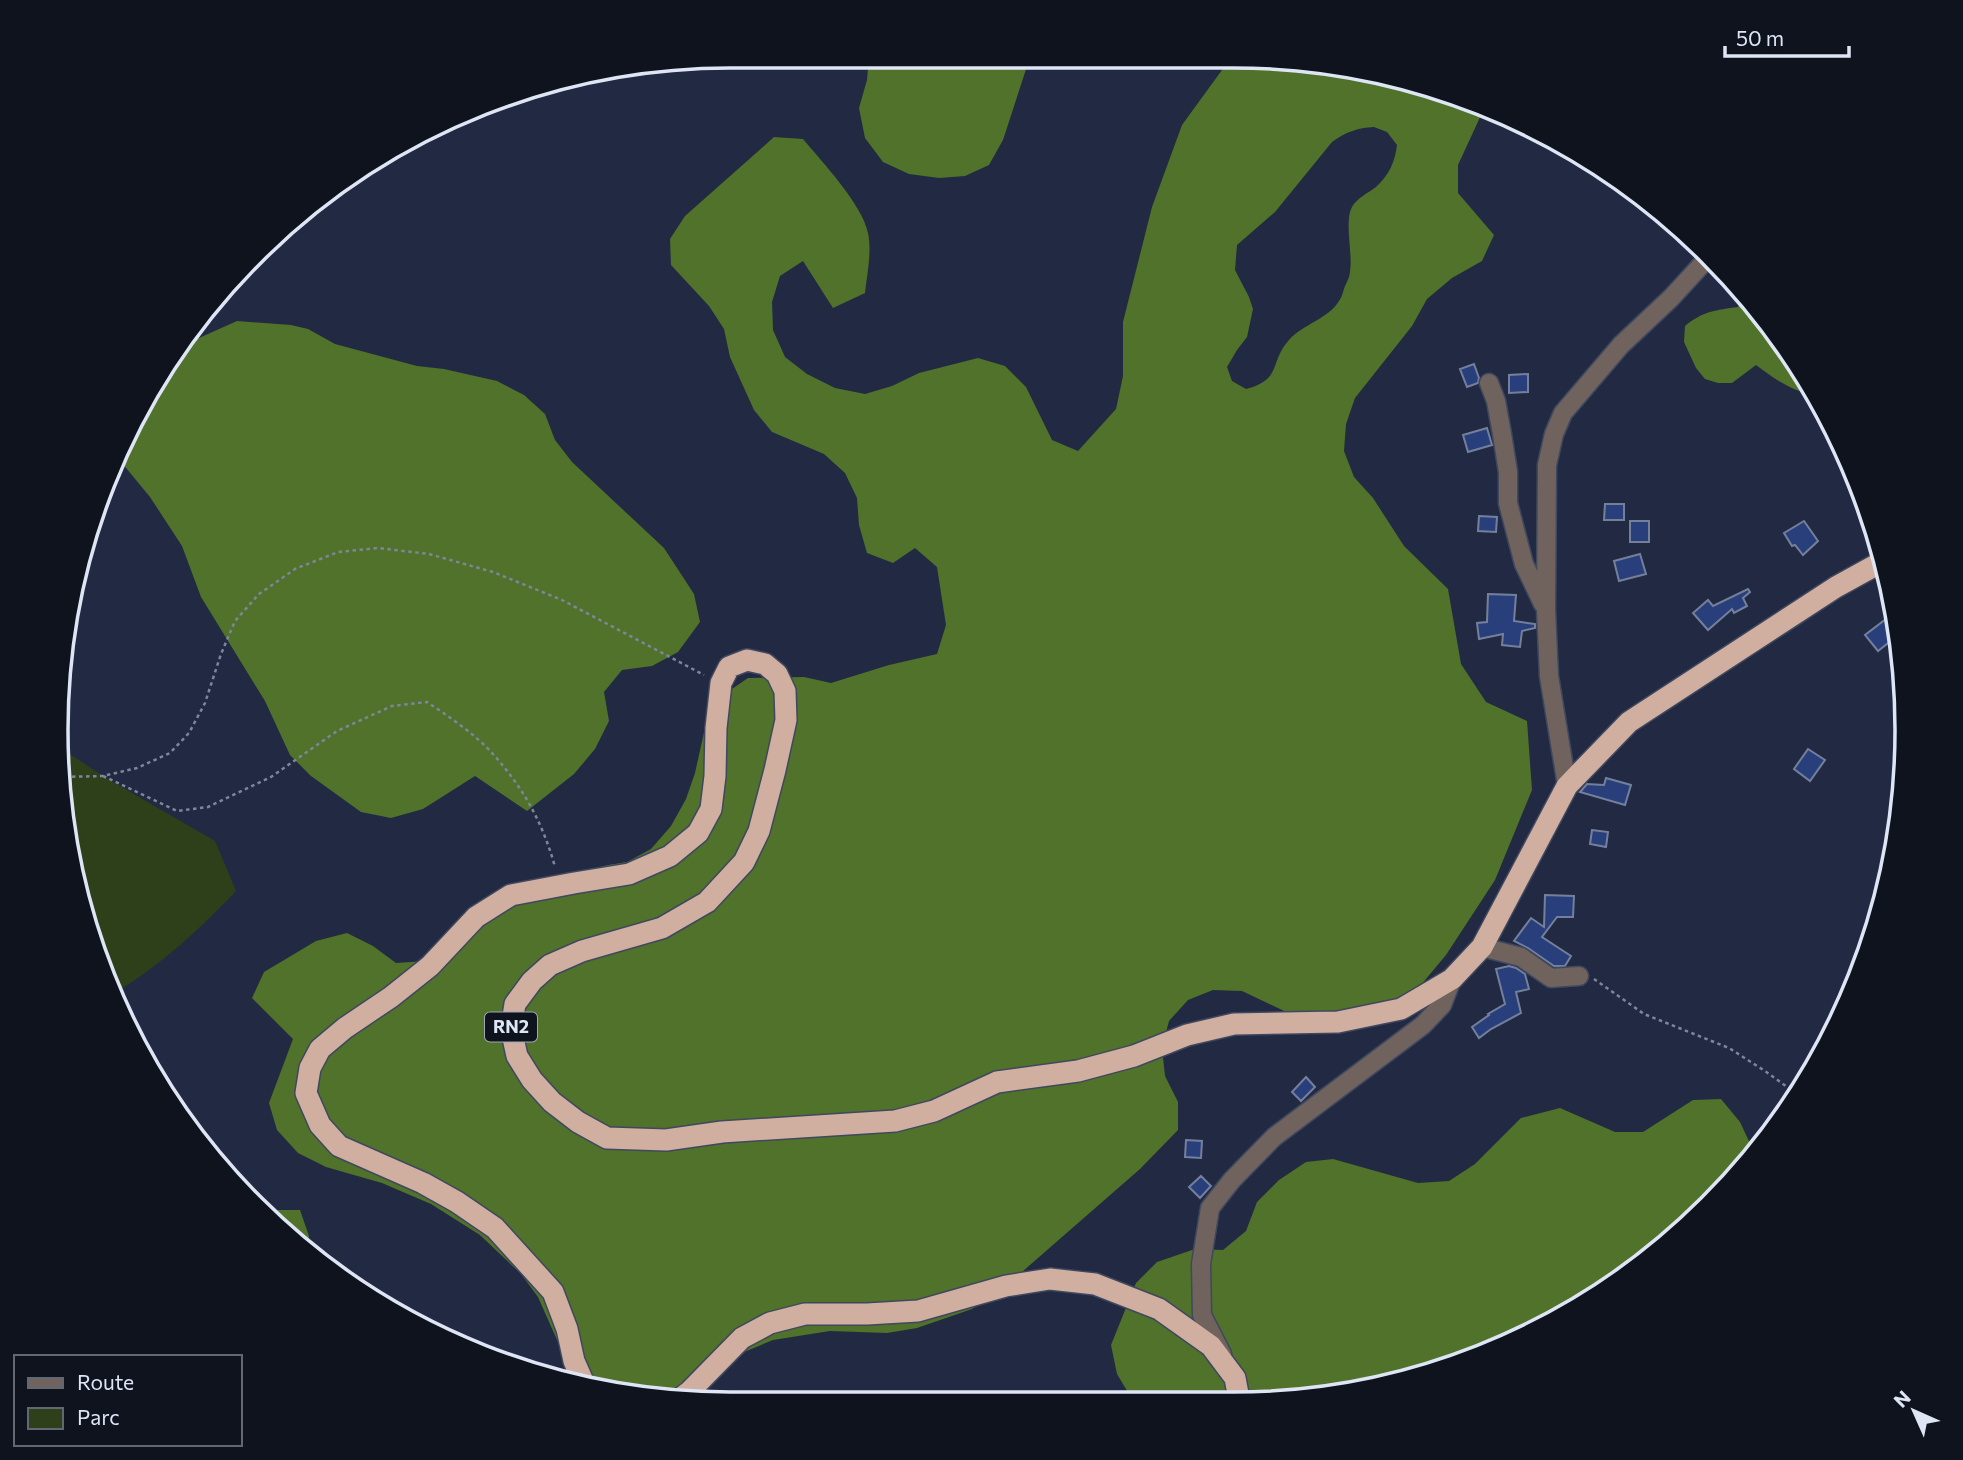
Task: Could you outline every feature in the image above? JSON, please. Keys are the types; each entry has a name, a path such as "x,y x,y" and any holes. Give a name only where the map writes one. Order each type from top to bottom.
{"highway":[{"name":"RN2","path":"721,683 729,667 747,660 765,664 777,674 785,691 786,720 775,770 759,831 744,862 707,902 662,928 582,951 550,965 532,981 515,1004 511,1029 517,1056 532,1080 552,1102 578,1122 607,1138 666,1140 736,1131 895,1121 934,1111 997,1082 1078,1071 1134,1056 1187,1035 1234,1024 1338,1022 1401,1009 1452,979 1482,947 1567,786 1629,722 1836,587 1874,567"},
{"path":"579,1374 553,1292 495,1228 457,1202 424,1183 339,1146 320,1125 306,1093 310,1068 320,1049 345,1028 391,998 430,966 476,917 511,895 629,874 670,856 698,833 711,809 721,683"},
{"path":"691,1390 741,1338 770,1323 805,1314 918,1311 1006,1286 1050,1279 1095,1284 1158,1309 1210,1346 1237,1389"}],"street":[{"path":"1567,786 1549,676 1546,610 1547,465 1554,434 1563,413 1621,345 1703,264"},
{"path":"1489,383 1496,401 1502,434 1511,515 1524,564 1546,610"},
{"path":"1482,947 1521,957 1551,978 1579,976"},
{"path":"1237,1389 1202,1315 1201,1264 1210,1208 1232,1180 1274,1137 1423,1025 1442,1005 1452,979"}],"path":[{"path":"70,777 103,776 137,768 170,753 189,733 205,703 220,653 235,621 259,594 295,569 338,552 378,548 429,554 493,572 562,600 721,683"},
{"path":"103,776 177,811 208,807 271,776 337,732 392,706 427,702 491,752 533,808 549,845 561,885"},
{"path":"1579,976 1595,979 1644,1014 1728,1048 1789,1088"}],"green space":[{"path":"868,68 1026,68 1003,140 989,165 965,176 939,178 909,174 883,162 865,138 859,108"},
{"path":"1223,68 1319,74 1362,81 1446,103 1480,117 1458,165 1458,193 1494,235 1482,261 1452,278 1427,299 1412,326 1355,398 1346,424 1344,451 1354,477 1373,498 1404,546 1448,589 1461,664 1486,702 1527,721 1532,790 1495,880 1446,955 1400,1010 1318,1027 1242,991 1213,990 1188,1000 1169,1021 1162,1048 1165,1076 1178,1102 1178,1130 1140,1169 999,1292 972,1309 917,1328 887,1333 830,1331 773,1340 723,1361 673,1389 583,1375 561,1349 538,1297 521,1274 480,1235 431,1204 382,1183 326,1167 298,1153 277,1130 269,1103 293,1039 252,998 264,972 316,941 347,933 373,946 396,963 426,961 520,887 627,862 651,849 671,826 686,799 695,773 707,719 723,695 748,678 804,677 831,683 937,654 946,625 937,567 915,548 893,563 867,553 859,525 857,498 845,473 824,454 772,432 754,410 730,357 724,329 709,306 671,265 670,239 685,216 774,137 803,139 858,209 868,233 869,263 865,293 833,308 803,261 780,276 772,302 773,330 785,357 807,374 835,388 865,394 892,386 919,373 978,358 1005,366 1026,387 1052,440 1078,451 1116,409 1123,376 1123,322 1152,207 1182,125","holes":["1374,127 1387,132 1397,145 1388,173 1352,207 1349,221 1350,273 1340,299 1329,312 1289,340 1266,380 1246,389 1232,381 1227,367 1247,337 1253,309 1235,270 1237,245 1275,212 1332,142 1347,133"]},
{"path":"1739,304 1758,327 1801,391 1791,388 1756,365 1732,383 1705,379 1696,368 1684,342 1685,326 1704,314 1738,307"},
{"path":"237,321 291,325 308,329 335,344 417,366 497,381 524,395 545,414 555,440 572,462 664,548 694,594 700,622 678,652 652,666 622,670 604,692 609,721 595,749 574,774 527,811 475,776 423,809 391,818 361,812 311,776 290,755 265,701 201,597 182,546 150,497 124,465 157,399 196,339"},
{"path":"69,754 215,841 236,891 179,946 121,988 103,943 81,859 74,816"},
{"path":"1721,1099 1740,1122 1750,1143 1701,1198 1636,1255 1601,1280 1526,1324 1446,1357 1362,1379 1319,1386 1233,1392 1128,1392 1117,1374 1111,1345 1136,1283 1157,1262 1195,1249 1223,1250 1246,1231 1257,1202 1279,1180 1306,1162 1333,1159 1418,1183 1449,1181 1475,1164 1521,1118 1560,1108 1615,1132 1643,1132 1693,1100"},
{"path":"275,1210 300,1210 309,1240"}],"building":[{"path":"1474,364 1478,383 1467,387 1460,369"},
{"path":"1528,374 1528,392 1509,393 1509,375"},
{"path":"1487,428 1492,445 1468,452 1463,435"},
{"path":"1605,504 1624,504 1624,520 1604,520"},
{"path":"1479,516 1497,517 1496,532 1478,531"},
{"path":"1630,521 1649,521 1649,542 1630,542"},
{"path":"1804,521 1818,541 1803,555 1795,545 1792,546 1784,533"},
{"path":"1640,554 1646,574 1619,581 1614,561"},
{"path":"1748,589 1750,592 1743,598 1747,606 1734,613 1732,609 1708,630 1693,613 1708,600 1713,606"},
{"path":"1488,594 1516,595 1514,621 1535,624 1535,628 1522,631 1520,647 1502,645 1503,634 1479,639 1477,623 1487,622"},
{"path":"1885,620 1889,643 1878,651 1865,635"},
{"path":"1808,749 1825,760 1810,781 1794,769"},
{"path":"1606,778 1631,785 1625,805 1580,792 1587,784 1604,785"},
{"path":"1592,830 1608,832 1606,847 1590,844"},
{"path":"1545,895 1574,896 1573,917 1557,917 1542,937 1571,956 1565,966 1554,966 1514,941 1531,918 1544,927"},
{"path":"1509,966 1525,974 1529,989 1516,992 1521,1013 1479,1038 1472,1027 1505,1004 1496,969"},
{"path":"1306,1077 1315,1087 1301,1101 1292,1092"},
{"path":"1186,1140 1202,1141 1201,1158 1185,1157"},
{"path":"1201,1176 1211,1186 1200,1198 1189,1187"}]}
